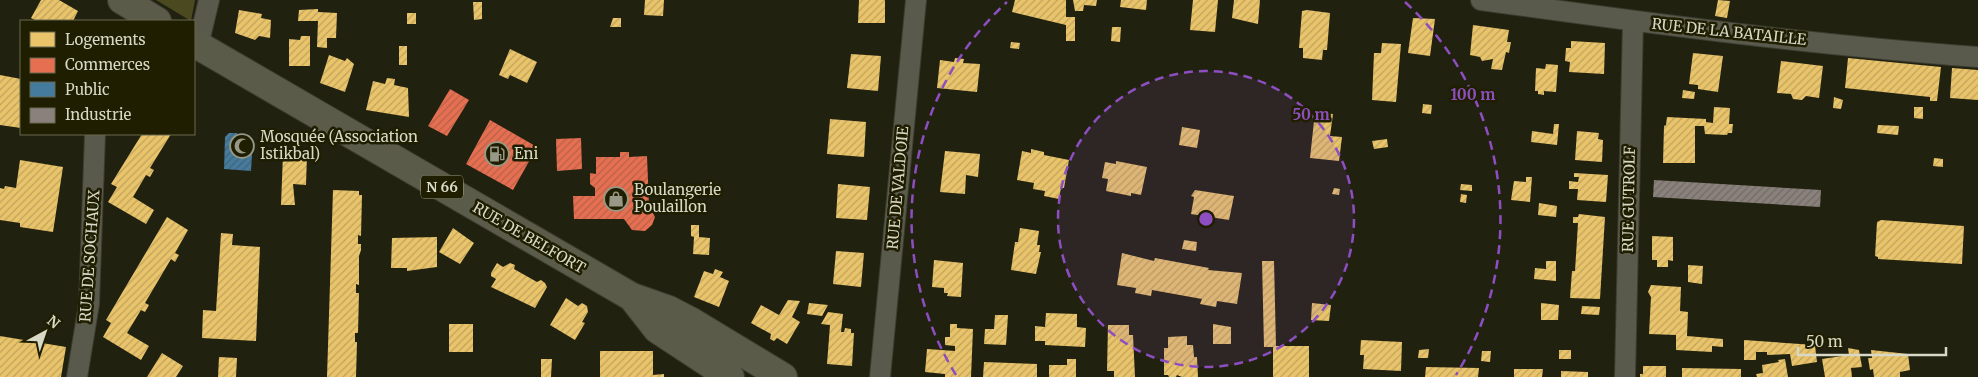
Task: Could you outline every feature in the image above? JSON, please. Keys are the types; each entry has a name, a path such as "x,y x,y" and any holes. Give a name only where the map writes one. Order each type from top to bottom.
{"main road":[{"path":"122,0 155,20"},
{"name":"RUE DE BELFORT","path":"196,45 632,297 669,310 692,322 783,377"},
{"name":"RUE DE BELFORT","path":"632,297 656,329 730,377"}],"street":[{"path":"196,45 209,0"},
{"name":"RUE DE VALDOIE","path":"880,377 916,0"},
{"name":"RUE DE LA BATAILLE","path":"1481,0 1633,21 1906,51 1978,57"},
{"name":"RUE GUTROLF","path":"1625,377 1633,21"},
{"name":"RUE DE SOCHAUX","path":"77,377 88,304 95,135"}],"shaded area":[{"path":"156,0 195,0 191,20"}],"building: Logements":[{"path":"41,0 59,0 78,11 74,20 35,20 31,18"},
{"path":"645,0 664,0 663,16 644,15"},
{"path":"859,0 885,0 885,23 858,23"},
{"path":"1015,0 1066,0 1066,17 1075,17 1075,41 1066,41 1066,25 1012,12"},
{"path":"1073,0 1097,0 1096,6 1084,5 1083,11 1075,11"},
{"path":"1121,0 1147,0 1146,10 1120,7"},
{"path":"1193,0 1218,0 1215,32 1190,30"},
{"path":"1234,0 1260,0 1258,24 1232,18"},
{"path":"1718,0 1730,1 1727,18 1715,16"},
{"path":"473,2 482,2 482,19 474,20"},
{"path":"318,9 318,12 337,13 336,38 327,38 327,48 317,47 318,21 298,21 299,10"},
{"path":"239,10 262,14 261,18 271,20 270,38 259,36 255,40 235,33"},
{"path":"1302,11 1330,13 1327,50 1323,50 1322,60 1303,58 1303,48 1299,48"},
{"path":"407,13 416,13 416,24 407,24"},
{"path":"613,18 621,18 621,27 610,27"},
{"path":"1413,18 1435,19 1430,56 1408,53"},
{"path":"1473,25 1509,30 1507,42 1511,42 1509,53 1506,52 1502,70 1491,69 1493,59 1482,61 1480,57 1470,55"},
{"path":"1112,27 1121,27 1120,42 1111,41"},
{"path":"301,36 310,36 310,66 289,66 289,39 300,40"},
{"path":"1571,41 1605,43 1604,74 1569,72 1570,62 1565,61 1566,48 1571,48"},
{"path":"1011,42 1020,43 1019,49 1010,48"},
{"path":"1382,43 1401,44 1396,102 1372,100 1374,53 1381,53"},
{"path":"399,46 407,46 407,65 399,65"},
{"path":"510,49 537,62 527,83 510,75 508,79 499,75"},
{"path":"1693,53 1723,56 1718,92 1698,89 1698,85 1689,84"},
{"path":"851,54 881,56 878,91 847,88"},
{"path":"329,55 345,61 347,58 354,64 345,92 320,83"},
{"path":"955,58 964,59 963,63 980,64 977,92 937,88 940,60 954,62"},
{"path":"1848,58 1941,67 1937,101 1930,101 1930,97 1845,88"},
{"path":"1781,61 1823,66 1819,98 1806,96 1802,100 1793,99 1791,94 1777,93"},
{"path":"1546,64 1558,65 1556,92 1544,91 1544,95 1538,94 1538,91 1535,91 1536,68 1545,69"},
{"path":"1952,68 1978,70 1978,100 1950,98"},
{"path":"0,75 20,79 20,128 0,125"},
{"path":"387,78 395,79 394,85 408,88 409,117 366,110 373,81 385,84"},
{"path":"1683,90 1695,92 1694,99 1682,98"},
{"path":"1834,97 1843,100 1841,109 1833,108"},
{"path":"1423,104 1432,105 1431,114 1422,113"},
{"path":"1714,107 1730,108 1729,124 1733,124 1732,133 1727,135 1705,134 1704,126 1695,126 1695,163 1663,163 1664,126 1666,125 1667,117 1706,119 1706,122 1713,123"},
{"path":"1914,107 1923,107 1923,119 1914,118"},
{"path":"1315,112 1333,114 1330,136 1342,137 1339,161 1310,158"},
{"path":"830,119 866,122 864,157 827,154"},
{"path":"1554,124 1559,124 1557,145 1531,142 1532,131 1553,134"},
{"path":"1878,125 1899,126 1898,135 1877,133"},
{"path":"1182,127 1200,130 1197,148 1179,145"},
{"path":"1577,131 1599,133 1598,139 1603,140 1602,162 1575,160"},
{"path":"141,135 170,135 150,168 154,170 150,177 146,175 133,197 154,210 146,224 108,202 117,187 111,184"},
{"path":"1387,139 1388,147 1374,149 1372,141"},
{"path":"1031,149 1044,152 1044,155 1069,160 1064,188 1061,188 1059,199 1044,196 1045,191 1033,189 1034,183 1017,180 1022,151 1031,153"},
{"path":"945,151 980,154 978,177 966,175 965,194 940,192"},
{"path":"283,154 307,155 306,185 293,184 295,205 281,205"},
{"path":"1934,158 1943,159 1943,167 1933,166"},
{"path":"20,160 63,167 53,232 20,227 20,223 0,220 0,188 4,189 5,186 16,188"},
{"path":"1116,161 1147,167 1141,195 1131,193 1131,196 1106,191 1108,179 1102,178 1105,162 1116,164"},
{"path":"1574,173 1608,175 1606,202 1577,200 1578,189 1569,189 1569,181 1578,182 1579,177 1574,177"},
{"path":"1526,177 1532,177 1530,202 1511,200 1514,181 1526,182"},
{"path":"838,184 870,187 867,220 836,218"},
{"path":"1461,184 1472,185 1472,191 1460,190"},
{"path":"1334,188 1340,189 1339,195 1332,194"},
{"path":"333,190 359,191 359,195 362,195 361,236 358,235 358,244 361,244 359,285 356,284 356,293 359,293 358,333 355,333 355,342 357,342 356,377 327,377"},
{"path":"1195,190 1234,196 1229,220 1191,214 1194,197 1191,196"},
{"path":"1461,194 1467,195 1466,203 1460,202"},
{"path":"1539,203 1557,206 1556,217 1538,215"},
{"path":"1579,214 1605,217 1600,299 1570,298 1572,271 1575,271 1578,223 1573,223 1573,217 1578,217"},
{"path":"167,217 188,230 175,253 179,255 175,262 171,259 145,303 149,305 145,312 141,310 127,333 149,346 141,360 103,337 111,323 106,320"},
{"path":"1881,220 1964,226 1962,264 1878,259 1875,256 1877,222"},
{"path":"691,225 699,225 699,237 710,238 709,255 693,254 694,237 691,236"},
{"path":"453,228 474,243 460,264 439,252"},
{"path":"1020,228 1039,231 1037,245 1040,245 1039,252 1041,252 1036,274 1011,270 1015,242 1018,242"},
{"path":"221,233 233,234 232,245 260,247 256,341 202,338 203,310 216,311"},
{"path":"1652,236 1673,237 1673,261 1668,260 1668,267 1657,267 1657,260 1652,260"},
{"path":"437,237 437,267 407,271 407,268 391,268 392,238"},
{"path":"1184,240 1197,242 1196,251 1182,249"},
{"path":"836,251 864,253 861,287 833,284"},
{"path":"1122,253 1154,261 1155,258 1209,268 1208,270 1242,273 1237,304 1217,301 1216,307 1200,304 1202,299 1152,290 1151,296 1135,293 1136,288 1117,285"},
{"path":"934,260 963,263 961,297 947,296 948,293 944,293 944,288 932,287"},
{"path":"1262,261 1274,261 1276,346 1309,346 1309,377 1273,377 1273,347 1264,347"},
{"path":"1546,261 1556,261 1556,281 1534,279 1535,268 1546,269"},
{"path":"497,263 503,267 510,263 515,265 514,269 537,282 541,280 545,283 547,287 535,308 491,287 496,279 491,276 491,273"},
{"path":"1688,265 1703,266 1702,284 1688,282"},
{"path":"715,269 723,272 720,277 729,281 719,307 694,297 704,271 713,274"},
{"path":"1651,285 1681,287 1680,311 1688,312 1687,336 1723,339 1723,347 1712,346 1712,352 1676,350 1676,335 1649,334 1651,297 1648,292"},
{"path":"566,298 578,306 582,303 587,306 588,312 582,322 585,323 575,340 550,325"},
{"path":"788,300 800,301 792,317 800,322 787,344 777,338 774,341 770,339 771,334 751,323 761,305 779,315"},
{"path":"809,303 828,305 822,316 807,314"},
{"path":"1312,303 1331,305 1329,321 1311,320"},
{"path":"1541,303 1559,305 1558,320 1541,320"},
{"path":"1582,306 1600,307 1599,315 1581,314"},
{"path":"828,312 843,314 841,332 844,332 845,328 851,329 851,333 854,333 852,366 827,364 830,325 821,324"},
{"path":"1046,313 1077,314 1077,327 1086,328 1085,347 1045,345 1045,341 1035,341 1035,326 1045,327"},
{"path":"995,315 1008,315 1006,345 984,344 985,329 994,329"},
{"path":"449,324 473,324 473,352 449,352"},
{"path":"950,324 957,324 957,328 973,329 971,377 945,377 945,374 925,372 927,349 955,351 955,346 945,345 945,337 950,337"},
{"path":"1213,324 1231,327 1231,344 1213,344"},
{"path":"1108,325 1129,325 1129,335 1133,335 1135,377 1114,377 1114,371 1107,371"},
{"path":"0,336 66,347 61,377 0,377"},
{"path":"1187,336 1187,345 1193,345 1194,357 1197,357 1198,377 1182,377 1177,375 1176,377 1169,377 1164,375 1164,348 1168,348 1168,337"},
{"path":"1361,340 1402,342 1401,371 1363,369 1364,355 1360,355"},
{"path":"1744,340 1815,345 1817,362 1792,366 1790,354 1767,355 1767,352 1756,352 1756,360 1744,360"},
{"path":"1848,348 1859,350 1862,367 1851,368 1852,377 1825,377 1822,359 1849,355"},
{"path":"1429,349 1428,358 1418,358 1419,350"},
{"path":"1559,350 1571,350 1571,359 1559,359"},
{"path":"1871,350 1908,354 1910,370 1900,372 1900,377 1874,377 1873,369 1870,370 1868,358 1872,358"},
{"path":"600,351 653,351 653,375 664,374 664,377 600,377"},
{"path":"1482,351 1491,351 1490,362 1481,361"},
{"path":"162,353 183,366 176,377 147,377"},
{"path":"219,357 237,358 236,377 218,377"},
{"path":"541,359 552,359 551,377 541,377"},
{"path":"1067,359 1076,359 1076,377 1049,377 1049,365 1067,365"},
{"path":"1785,359 1788,377 1757,377 1756,374 1763,373 1762,365"},
{"path":"984,362 1037,364 1037,377 983,377"},
{"path":"1643,366 1666,366 1666,377 1640,377 1640,374 1643,374"},
{"path":"1426,367 1479,368 1478,377 1425,377"},
{"path":"1682,368 1741,369 1741,377 1682,377"},
{"path":"1514,369 1543,369 1542,377 1514,377"},
{"path":"1561,371 1588,372 1588,377 1561,377"}],"building: Commerces":[{"path":"450,89 469,100 447,136 428,126"},
{"path":"490,120 537,147 513,190 466,164"},
{"path":"581,138 582,169 557,171 556,139"},
{"path":"620,152 629,152 629,157 647,156 649,205 655,217 652,225 645,231 632,230 624,219 574,219 573,196 595,196 595,188 590,184 590,173 596,174 596,157 620,157"}],"building: Public":[{"path":"229,133 237,133 239,138 253,139 251,171 224,169 225,137"}],"building: Industrie":[{"path":"1654,180 1821,190 1820,207 1653,197"}],"place":[{"name":"Mosquée (Association Istikbal)","path":"242,146"},
{"name":"Eni","path":"497,154"},
{"name":"Boulangerie Poulaillon","path":"616,199"}]}
